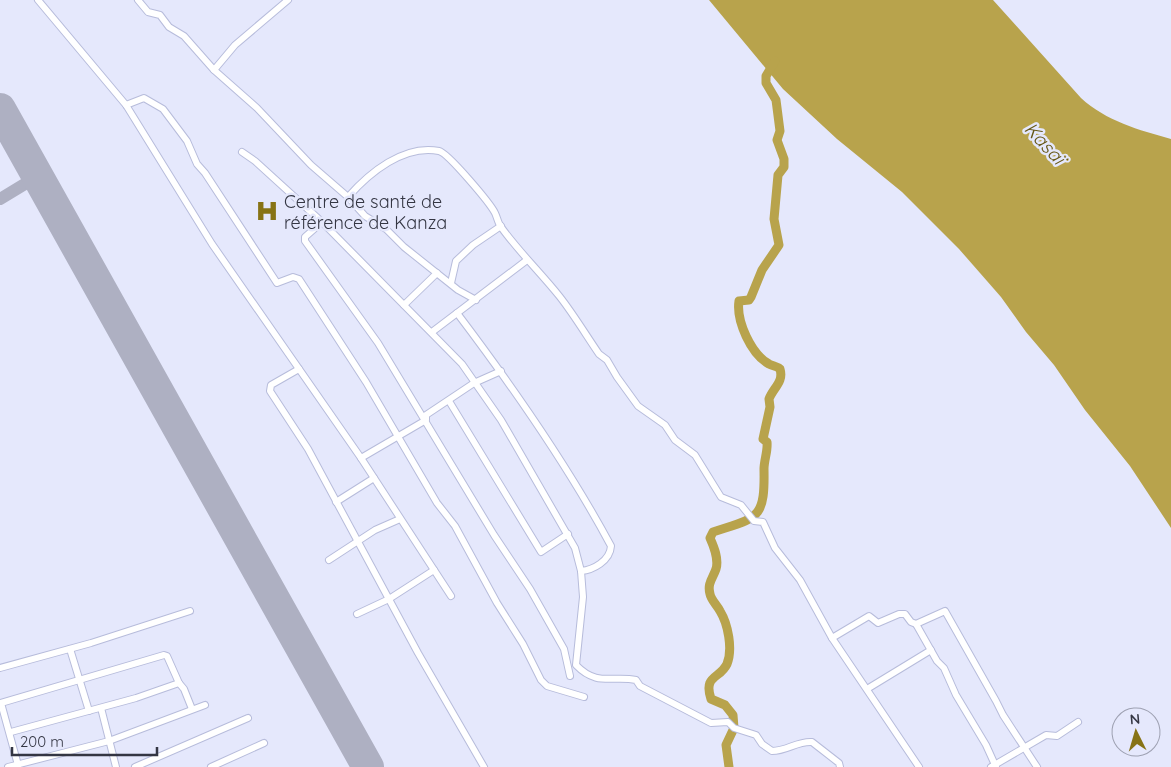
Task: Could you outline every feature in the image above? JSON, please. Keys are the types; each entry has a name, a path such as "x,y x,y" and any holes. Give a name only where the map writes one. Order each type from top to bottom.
{"street":[{"path":"38,0 126,105 212,244 361,458 450,596"},
{"path":"138,0 148,12 160,15 168,27 184,36 214,70 258,108 320,175 348,197 365,216 386,229 437,273 476,300"},
{"path":"214,70 235,46 288,0"},
{"path":"126,105 144,98 163,109 187,141 197,164 277,283 294,277 299,279 366,382 437,503 455,526 475,559 497,603 523,644 541,680 546,686 584,697"},
{"path":"348,197 364,178 404,155 440,151 452,159 467,180 482,195 495,213 501,226 527,260 560,298 638,406 665,425 675,440 695,455 721,497 741,505 754,521 763,522 775,548 800,580 832,638 919,767"},
{"path":"242,152 255,161 322,222 432,332 462,364 500,420 575,548 581,571 583,597 575,653 576,666 584,674 608,680 636,680 640,686 712,723 728,722 734,728 756,735 762,744 772,751 785,750 790,745 798,743 812,742 839,763 840,767"},
{"path":"322,222 305,237 305,242 357,312 554,628 564,648 570,676"},
{"path":"451,283 456,261 473,245 501,226"},
{"path":"432,332 527,260"},
{"path":"404,305 437,273"},
{"path":"457,313 501,371 581,492 611,546 610,552 604,560 592,570 581,571"},
{"path":"299,369 271,386 270,391 308,449 484,767"},
{"path":"426,420 426,415 474,383 501,371"},
{"path":"449,401 504,490 527,532 541,552 568,534"},
{"path":"361,458 426,420"},
{"path":"336,502 374,478"},
{"path":"329,560 375,530 400,519"},
{"path":"357,614 389,598 434,570"},
{"path":"0,668 70,649 190,611"},
{"path":"916,624 945,611 996,701 1002,716 1037,767"},
{"path":"832,638 869,616 878,623 902,613 916,624 937,661 944,668 956,695 986,745 994,766 1047,735 1054,738 1058,736 1078,722"},
{"path":"70,649 88,711"},
{"path":"867,690 931,650"},
{"path":"18,765 1,703 165,655 184,689 192,709"},
{"path":"10,732 101,708 179,683"},
{"path":"8,767 109,741 205,705"},
{"path":"101,708 116,767"},
{"path":"135,767 248,718"},
{"path":"211,767 264,743"}],"water":[{"name":"Kasaï","path":"709,0 993,0 1081,98 1091,106 1123,124 1171,139 1171,528 1130,466 1085,410 1054,365 1026,332 1001,297 959,249 902,192 837,139 783,89"}],"waterway":[{"path":"729,767 726,745 734,728 733,715 725,705 711,699 709,691 711,681 727,664 730,651 725,623 709,590 717,561 710,538 713,532 749,519 756,514 760,507 763,498 767,445 767,442 763,439 770,407 769,399 781,378 780,369 762,359 751,345 742,327 739,309 739,301 749,300 762,270 779,245 774,219 778,175 784,167 784,159 777,140 780,131 776,100 766,83 766,76 775,61"}],"taxiway":[{"path":"0,199 38,176"}],"runway":[{"path":"0,109 368,767"}],"place":[{"name":"Centre de santé de référence de Kanza","path":"267,211"}]}
